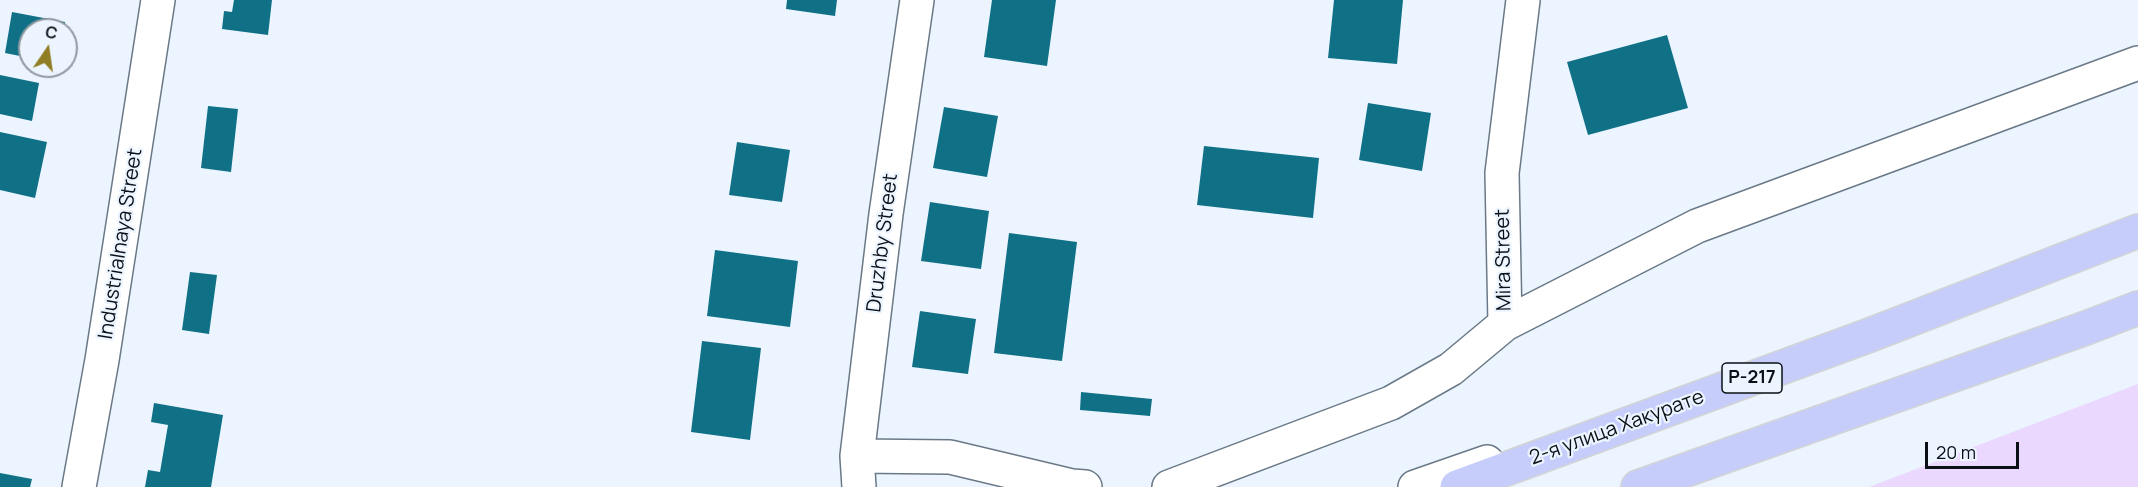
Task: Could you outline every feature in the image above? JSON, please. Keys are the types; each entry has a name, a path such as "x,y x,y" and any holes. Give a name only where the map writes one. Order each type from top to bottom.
{"main road":[{"name":"2-я улица Хакурате","path":"1457,487 1870,335 2138,231"},
{"path":"1638,487 2138,308"}],"street":[{"name":"Industrialnaya Street","path":"79,487 102,360 158,0"},
{"name":"Druzhby Street","path":"858,471 886,214 917,0"},
{"name":"Mira Street","path":"1169,487 1391,403 1451,369 1505,324 1502,173 1523,0"},
{"path":"1505,324 1697,225 2138,63"},
{"path":"1415,487 1765,367 1870,335"},
{"path":"858,471 950,457 1072,486 1085,487"}],"shaded area":[{"path":"2138,384 2138,487 1869,487"}],"building":[{"path":"234,0 272,0 268,35 222,29 224,11 232,12"},
{"path":"787,0 837,0 835,16 786,9"},
{"path":"992,0 1056,0 1047,66 984,57"},
{"path":"1334,0 1403,0 1397,64 1328,58"},
{"path":"12,12 44,18 18,18 18,56 5,53"},
{"path":"1667,35 1688,108 1588,135 1567,62"},
{"path":"0,75 39,83 32,121 0,114"},
{"path":"1368,103 1431,113 1422,171 1359,160"},
{"path":"208,106 238,109 231,172 201,168"},
{"path":"944,107 998,116 987,177 933,168"},
{"path":"0,132 47,142 35,198 0,190"},
{"path":"737,142 790,150 782,202 729,195"},
{"path":"1204,146 1319,158 1313,218 1197,205"},
{"path":"930,202 989,211 981,269 921,261"},
{"path":"1009,233 1077,242 1062,361 994,353"},
{"path":"715,250 798,261 790,327 707,316"},
{"path":"190,272 217,275 209,334 182,330"},
{"path":"920,311 976,319 968,374 912,367"},
{"path":"702,341 761,348 750,440 691,432"},
{"path":"1081,392 1152,399 1150,416 1080,410"},
{"path":"154,403 223,415 211,487 145,487 148,470 160,472 168,425 151,422"},
{"path":"0,473 32,479 30,487 0,487"}]}
